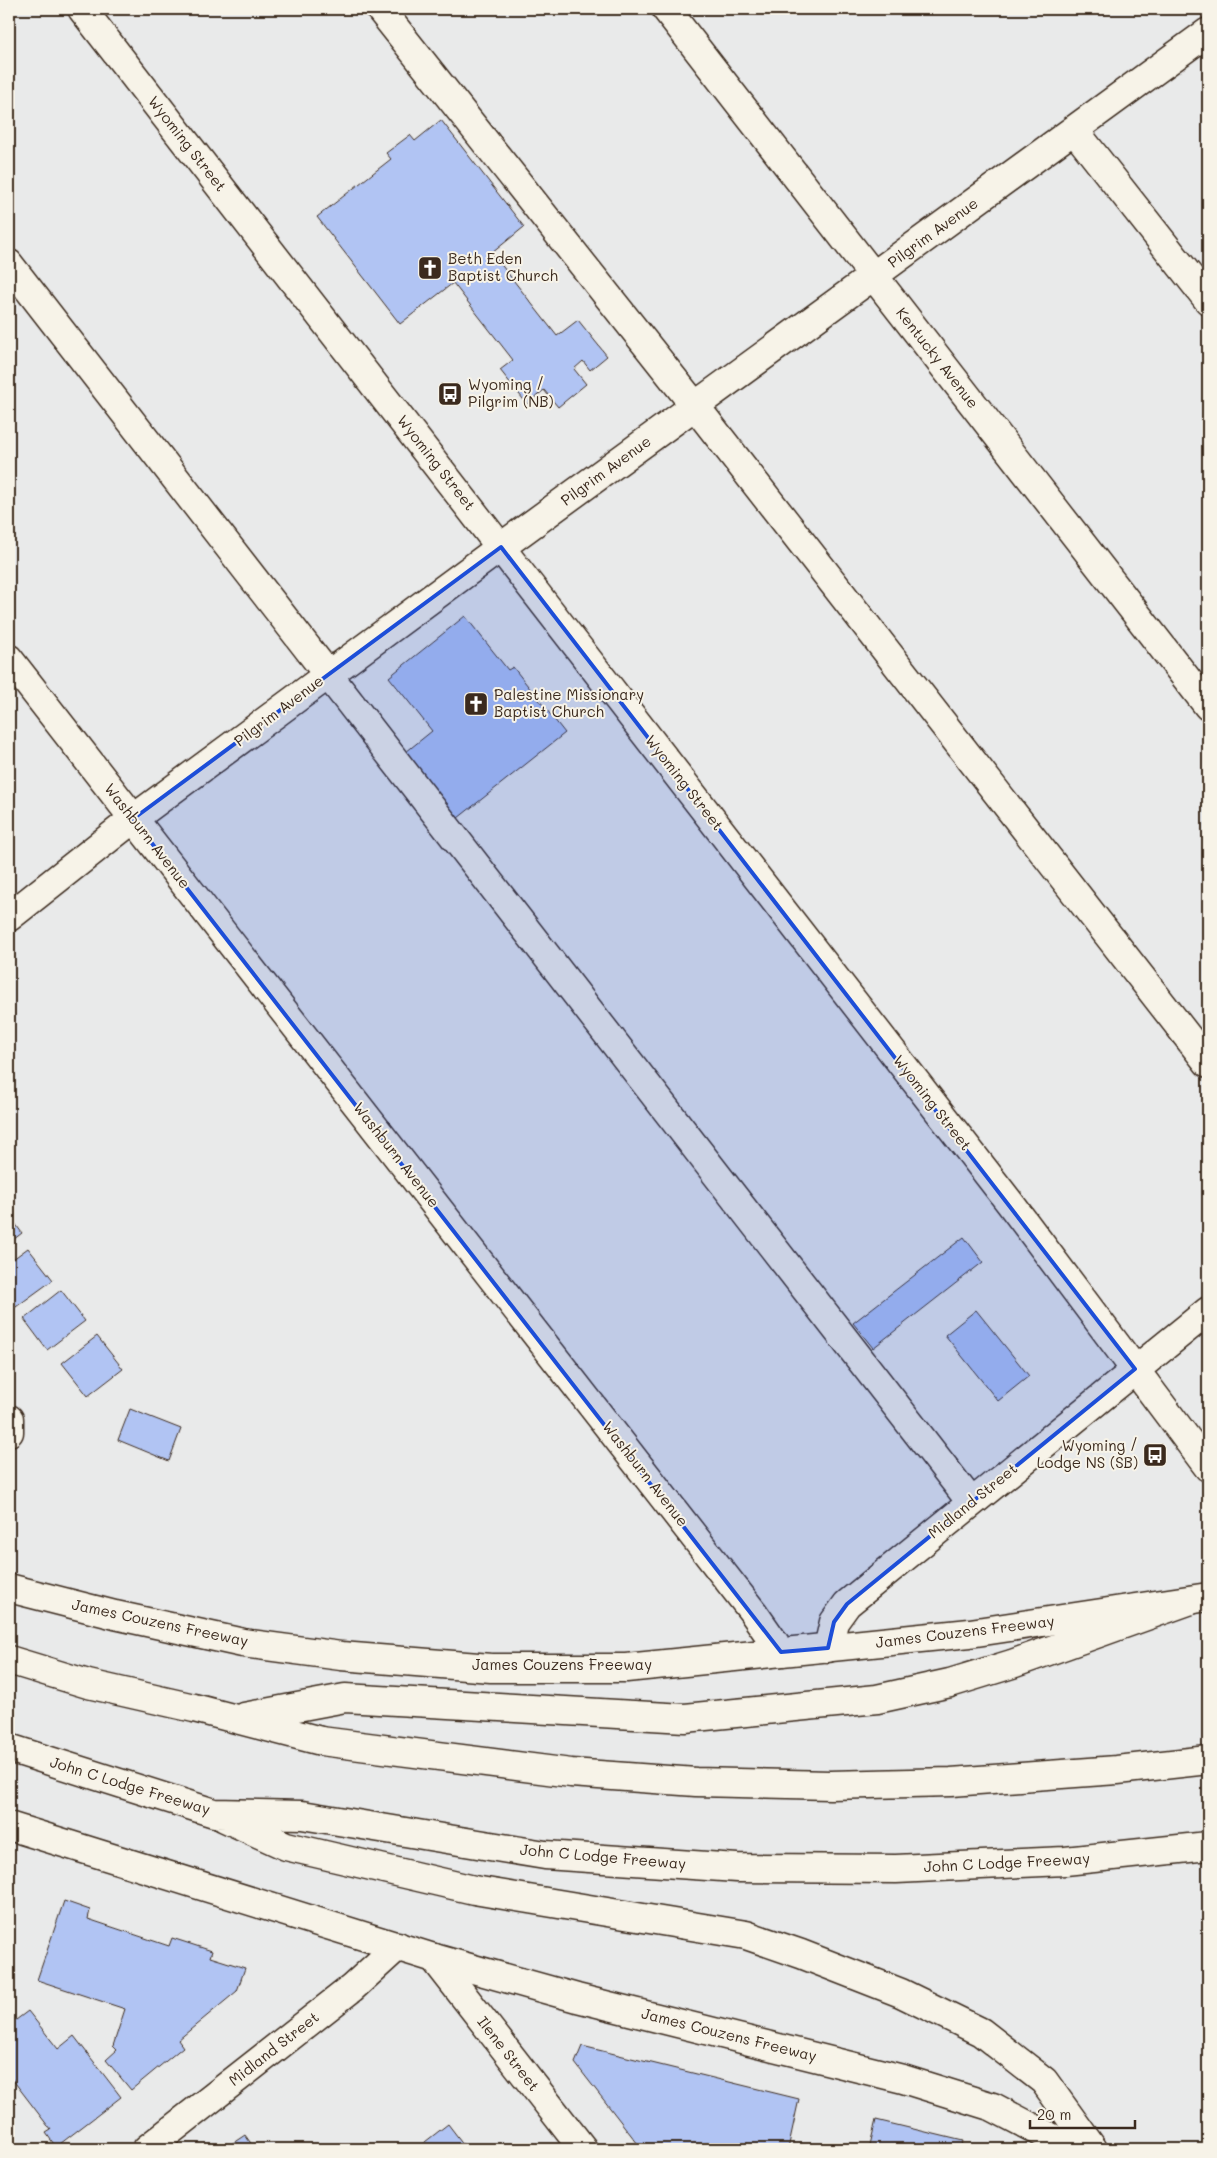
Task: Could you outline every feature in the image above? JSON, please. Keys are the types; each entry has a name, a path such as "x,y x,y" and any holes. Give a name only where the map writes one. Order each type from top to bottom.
{"main road":[{"name":"Wyoming Street","path":"82,9 1010,1203 1208,1467"},
{"path":"380,9 695,406 1208,1063"},
{"name":"Kentucky Avenue","path":"666,9 1208,706"},
{"name":"Pilgrim Avenue","path":"9,918 133,819 327,675 1208,32"},
{"path":"1074,130 1208,300"},
{"path":"9,264 971,1502"},
{"name":"Washburn Avenue","path":"9,659 753,1612 781,1652"},
{"name":"Midland Street","path":"828,1648 834,1622 847,1604 1208,1311"},
{"path":"9,1419 9,1432"},
{"name":"James Couzens Freeway","path":"9,1588 115,1615 243,1643 341,1656 491,1668 626,1668 970,1633 1200,1598"},
{"path":"236,1719 345,1698 685,1718 877,1699 950,1683 1012,1664 1200,1598"},
{"path":"9,1660 88,1684 321,1741 571,1773 696,1782 830,1785 951,1782 1117,1770 1208,1760"},
{"name":"John C Lodge Freeway","path":"9,1748 214,1813 302,1815 545,1855 737,1868 906,1868 1065,1861 1208,1846"},
{"path":"214,1813 286,1846 474,1890 746,1935 801,1954 901,1993 981,2032 1044,2081 1092,2149"},
{"name":"James Couzens Freeway","path":"9,1826 434,1958 577,1998 903,2079 993,2107 1052,2138 1068,2149"},
{"name":"Midland Street","path":"147,2149 352,1988 398,1946"},
{"name":"Ilene Street","path":"434,1958 583,2149"}],"highlighted area":[{"path":"501,547 1135,1369 847,1604 834,1622 828,1648 781,1652 133,819"}],"building":[{"name":"Beth Eden Baptist Church","path":"441,120 524,227 492,253 557,336 578,320 607,356 590,370 583,361 574,369 586,384 558,407 544,390 527,404 500,370 513,360 453,283 400,324 317,217 391,159 386,153 410,135 415,141"},
{"name":"Palestine Missionary Baptist Church","path":"465,616 508,670 513,667 565,733 453,822 401,756 432,731 389,677"},
{"path":"9,1215 22,1233 9,1243"},
{"path":"964,1237 983,1262 873,1348 853,1323"},
{"path":"28,1248 53,1280 9,1312 9,1262"},
{"path":"61,1290 85,1321 47,1350 24,1319"},
{"path":"976,1310 1029,1376 998,1401 945,1335"},
{"path":"97,1336 123,1369 88,1396 62,1363"},
{"path":"130,1409 181,1429 169,1461 118,1440"},
{"path":"64,1901 90,1910 88,1919 169,1946 172,1938 212,1951 210,1957 245,1968 237,1991 178,2040 183,2047 131,2090 106,2060 117,2050 113,2046 125,2009 37,1980"},
{"path":"9,2011 16,2020 28,2011 58,2049 74,2036 121,2097 56,2147 46,2133 51,2130 9,2075"},
{"path":"582,2046 799,2099 788,2149 661,2149 638,2144 575,2063"},
{"path":"876,2120 963,2141 961,2149 869,2149"},
{"path":"448,2124 467,2149 416,2149"},
{"path":"245,2135 255,2149 224,2149"}],"place":[{"name":"Beth Eden Baptist Church","path":"430,268"},
{"name":"Wyoming / Pilgrim (NB)","path":"450,394"},
{"name":"Palestine Missionary Baptist Church","path":"476,704"},
{"name":"Wyoming / Lodge NS (SB)","path":"1155,1455"}]}
